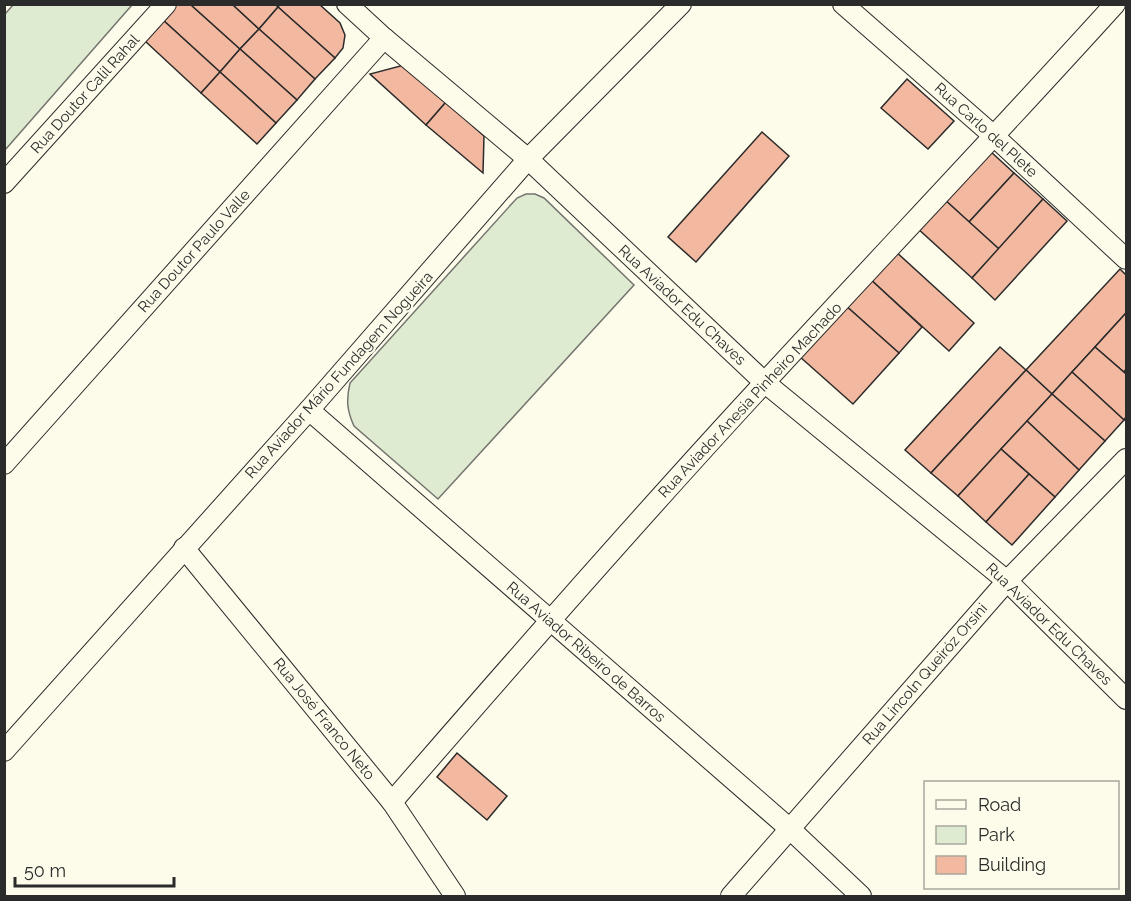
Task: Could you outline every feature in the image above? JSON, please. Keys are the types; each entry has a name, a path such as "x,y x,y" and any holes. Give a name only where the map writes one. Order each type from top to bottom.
{"street":[{"name":"Rua Doutor Calil Rahal","path":"4,183 166,4"},
{"name":"Rua Aviador Edu Chaves","path":"347,4 528,159 765,382 1007,581 1126,699"},
{"name":"Rua Aviador Mário Fundagem Nogueira","path":"4,752 309,410 528,159 681,4"},
{"name":"Rua Carlo del Plete","path":"843,4 995,137 1126,259"},
{"name":"Rua Aviador Anesia Pinheiro Machado","path":"392,802 549,621 765,382 995,137 1115,4"},
{"name":"Rua Doutor Paulo Valle","path":"4,464 384,38"},
{"name":"Rua Aviador Ribeiro de Barros","path":"309,410 790,829 861,897"},
{"name":"Rua Lincoln Queiróz Orsini","path":"731,897 1007,581 1126,459"},
{"name":"Rua José Franco Neto","path":"184,548 392,802 455,897"}],"green space":[{"path":"13,5 132,5 5,150 5,14"},
{"path":"526,194 535,194 544,198 634,285 438,499 354,426 348,405 350,383 517,198"}],"building":[{"path":"177,4 190,4 240,49 220,72 163,20"},
{"path":"190,4 232,4 259,29 240,49"},
{"path":"232,4 275,4 278,7 259,29"},
{"path":"280,4 319,4 340,23 345,35 343,48 335,58 278,7"},
{"path":"278,7 335,58 315,79 259,29"},
{"path":"163,20 220,72 201,93 145,41"},
{"path":"259,29 315,79 297,100 240,49"},
{"path":"240,49 297,100 276,123 220,72"},
{"path":"404,65 446,102 426,125 370,74"},
{"path":"220,72 276,123 257,144 201,93"},
{"path":"907,79 954,121 928,149 881,108"},
{"path":"446,102 484,136 483,173 426,125"},
{"path":"762,132 789,156 696,262 668,237"},
{"path":"990,151 1014,173 969,222 944,199"},
{"path":"1014,173 1043,199 999,249 969,222"},
{"path":"944,199 999,249 972,278 916,227"},
{"path":"1043,199 1067,221 995,300 972,278"},
{"path":"894,250 974,323 949,351 869,278"},
{"path":"1120,269 1126,275 1126,313 1052,394 1026,370"},
{"path":"869,278 922,327 899,353 845,305"},
{"path":"845,305 899,353 853,404 799,356"},
{"path":"1126,313 1126,369 1124,372 1095,347"},
{"path":"1000,347 1026,370 931,473 905,450"},
{"path":"1095,347 1126,374 1126,417 1124,420 1072,372"},
{"path":"1026,370 1052,394 958,496 931,473"},
{"path":"1072,372 1124,420 1105,441 1052,394"},
{"path":"1052,394 1105,441 1079,470 1027,421"},
{"path":"1027,421 1079,470 1055,497 1001,449"},
{"path":"1001,449 1029,474 986,522 958,496"},
{"path":"1029,474 1055,497 1012,545 986,522"},
{"path":"457,753 507,796 487,820 437,777"}]}
